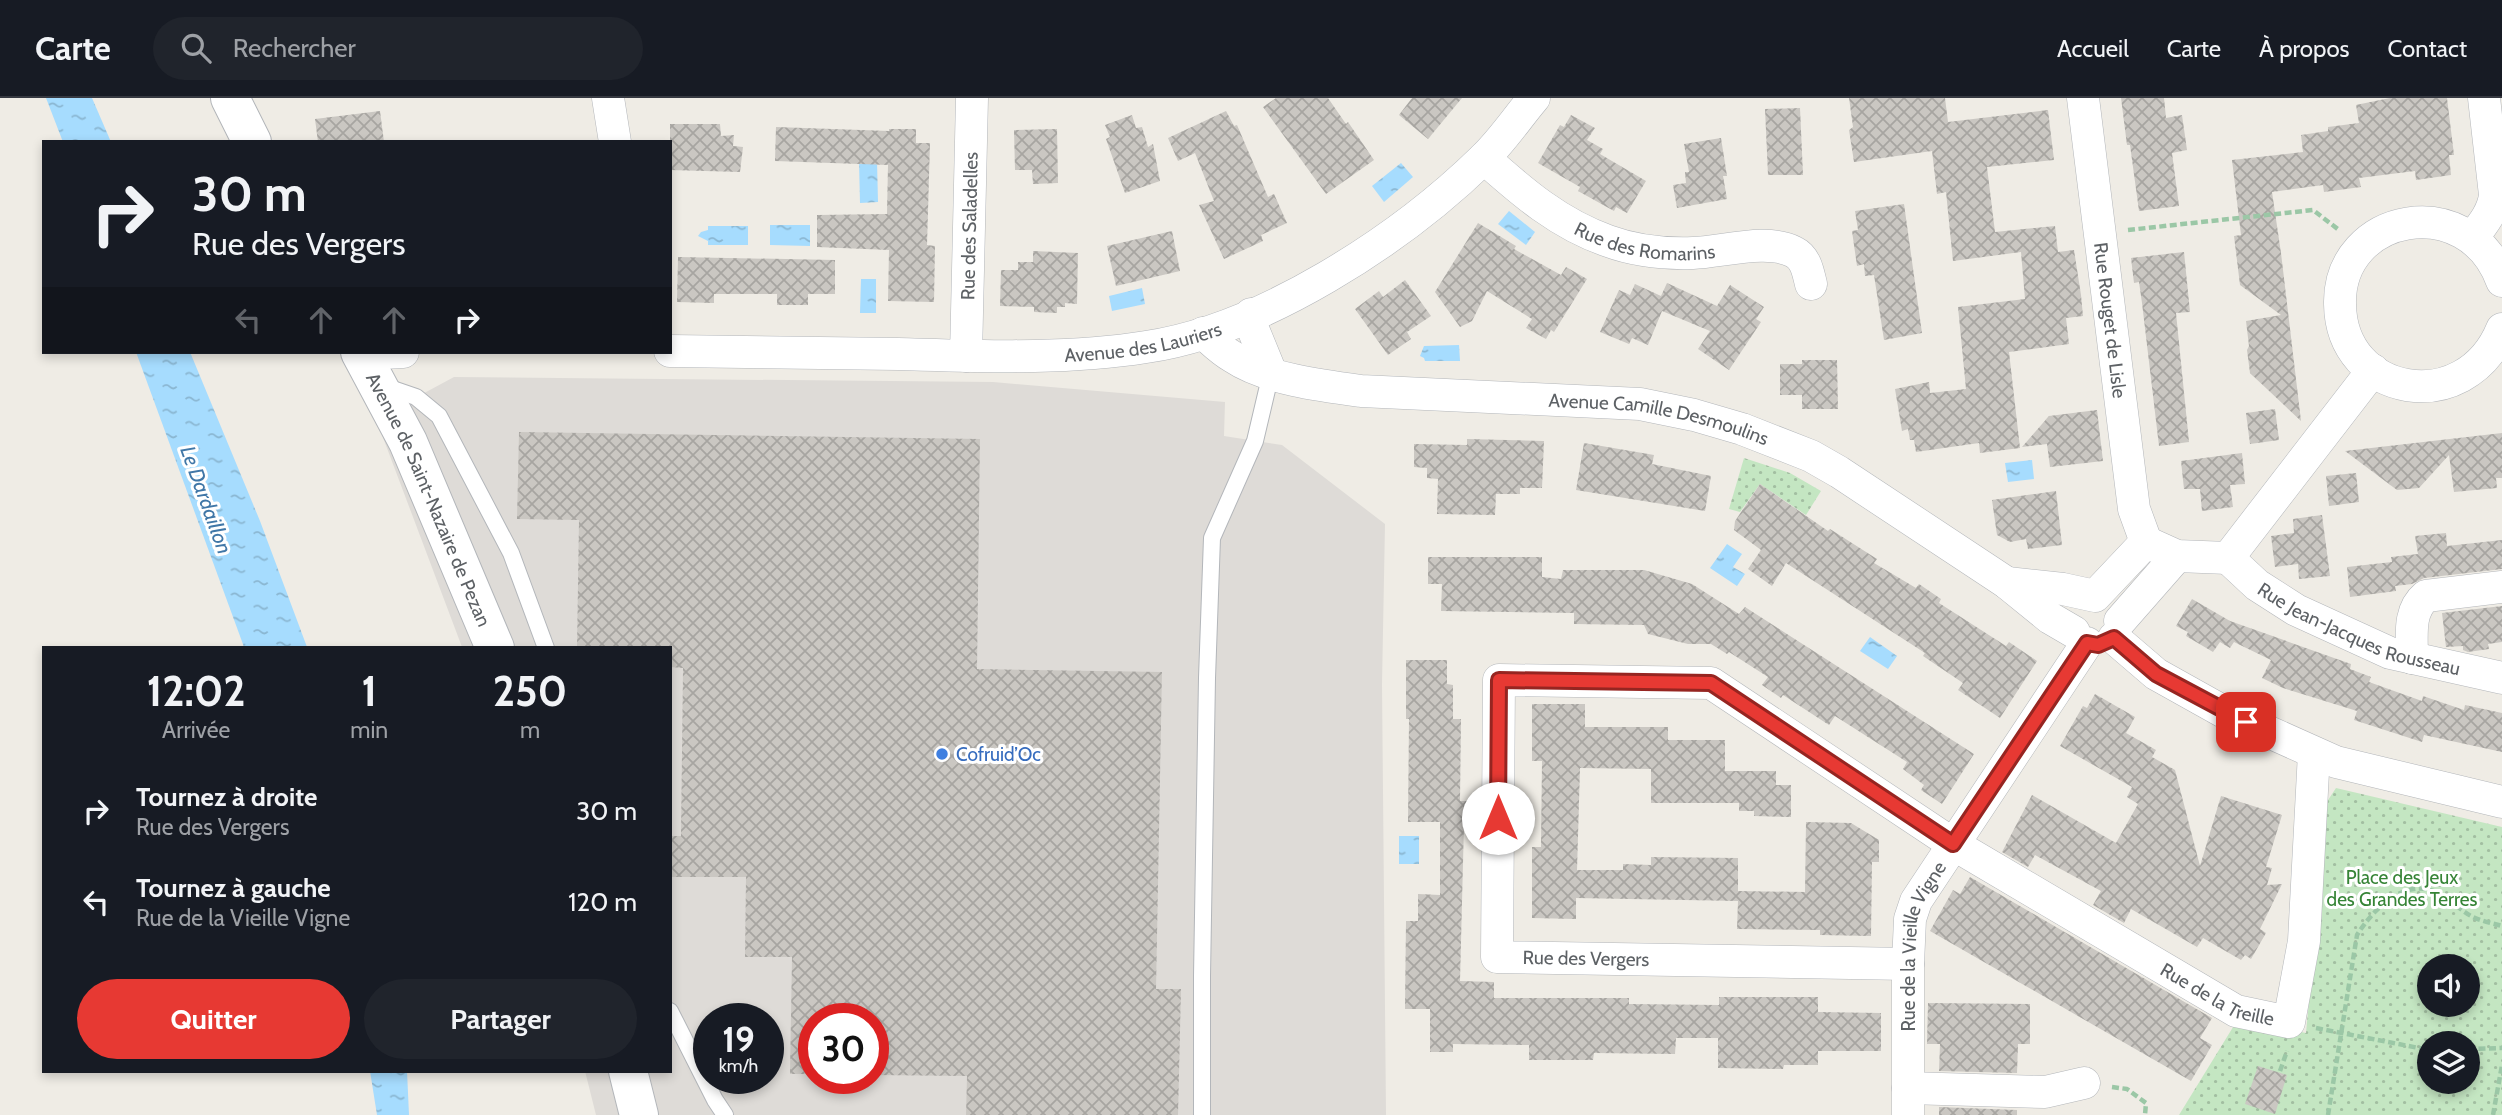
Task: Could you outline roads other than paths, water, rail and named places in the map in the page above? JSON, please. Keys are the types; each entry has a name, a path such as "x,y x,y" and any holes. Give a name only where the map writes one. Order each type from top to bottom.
{"street":[{"path":"230,98 252,140"},
{"path":"608,98 615,140"},
{"name":"Rue des Saladelles","path":"967,356 972,98"},
{"name":"Avenue des Lauriers","path":"672,351 967,356 1061,354 1147,347 1219,329 1300,291 1355,260 1414,220 1484,158 1534,98"},
{"name":"Rue Rouget de Lisle","path":"2083,98 2134,509 2146,542"},
{"path":"2472,238 2487,218 2495,195 2484,98"},
{"name":"Rue des Romarins","path":"1484,158 1553,215 1608,242 1637,250 1666,253 1779,247 1795,252 1804,261 1811,284"},
{"path":"2502,281 2495,264 2472,238 2447,225 2414,222 2386,230 2362,248 2350,265 2343,282 2340,302 2342,323 2348,341 2360,358 2372,370 2390,381 2409,386 2447,384 2474,369 2488,355 2502,329"},
{"path":"1251,314 1253,329 1270,373"},
{"name":"Avenue Camille Desmoulins","path":"1203,333 1234,358 1270,373 1361,391 1640,404 1694,415 1755,434 1811,456 2007,583 2032,604 2099,633 2156,674 2224,712 2336,762 2502,802"},
{"path":"366,363 396,354"},
{"name":"Avenue de Saint-Nazaire de Pezan","path":"366,363 408,442 494,646"},
{"path":"2095,596 2126,560 2146,542 2177,556 2228,558 2372,370"},
{"path":"2099,633 2177,556"},
{"name":"Rue Jean-Jacques Rousseau","path":"2228,558 2257,585 2296,610 2390,653 2502,678"},
{"name":"Avenue Camille Desmoulins","path":"2007,583 2063,589 2095,596"},
{"path":"2412,658 2414,611 2426,596 2502,587"},
{"path":"2095,596 2114,604 2099,633 2072,614 2077,605 2095,596"},
{"name":"Rue de la Vieille Vigne","path":"2084,1083 2045,1092 1908,1101 1908,964 1910,919 1916,901 2099,633"},
{"name":"Rue des Vergers","path":"1908,964 1497,957 1499,680 1711,683 1953,844"},
{"name":"Rue de la Treille","path":"1953,844 2236,1011 2289,1022 2304,941 2314,753"},
{"path":"628,1073 639,1115"}],"lane":[{"path":"366,363 439,416 511,553 545,646"},
{"path":"1202,1115 1207,677 1212,538 1255,441 1270,373"},
{"path":"672,1015 725,1115"}],"water":[{"path":"46,98 92,98 110,140 62,140"},
{"path":"859,161 877,161 878,202 860,203"},
{"path":"1401,163 1413,177 1384,202 1372,186"},
{"path":"1509,211 1535,232 1526,245 1498,224"},
{"path":"770,225 810,225 810,246 770,245"},
{"path":"708,226 748,226 748,245 708,245 708,241 698,236 708,230"},
{"path":"861,279 876,279 876,313 860,313"},
{"path":"1142,288 1145,304 1112,311 1109,296"},
{"path":"1459,345 1460,361 1425,361 1420,356 1424,346"},
{"name":"Le Dardaillon","path":"137,354 191,354 260,521 307,646 244,646"},
{"path":"2032,460 2034,479 2008,482 2005,463"},
{"path":"1727,544 1742,554 1733,567 1745,574 1737,586 1710,568"},
{"path":"1870,637 1897,656 1888,669 1860,651"},
{"path":"1399,836 1419,836 1419,864 1399,864"},
{"path":"370,1073 407,1073 409,1115 377,1115"}],"place":[{"name":"Cofruid’Oc","path":"942,754"}],"park label":[{"name":"Place des Jeux des Grandes Terres","path":"2402,888"}]}
